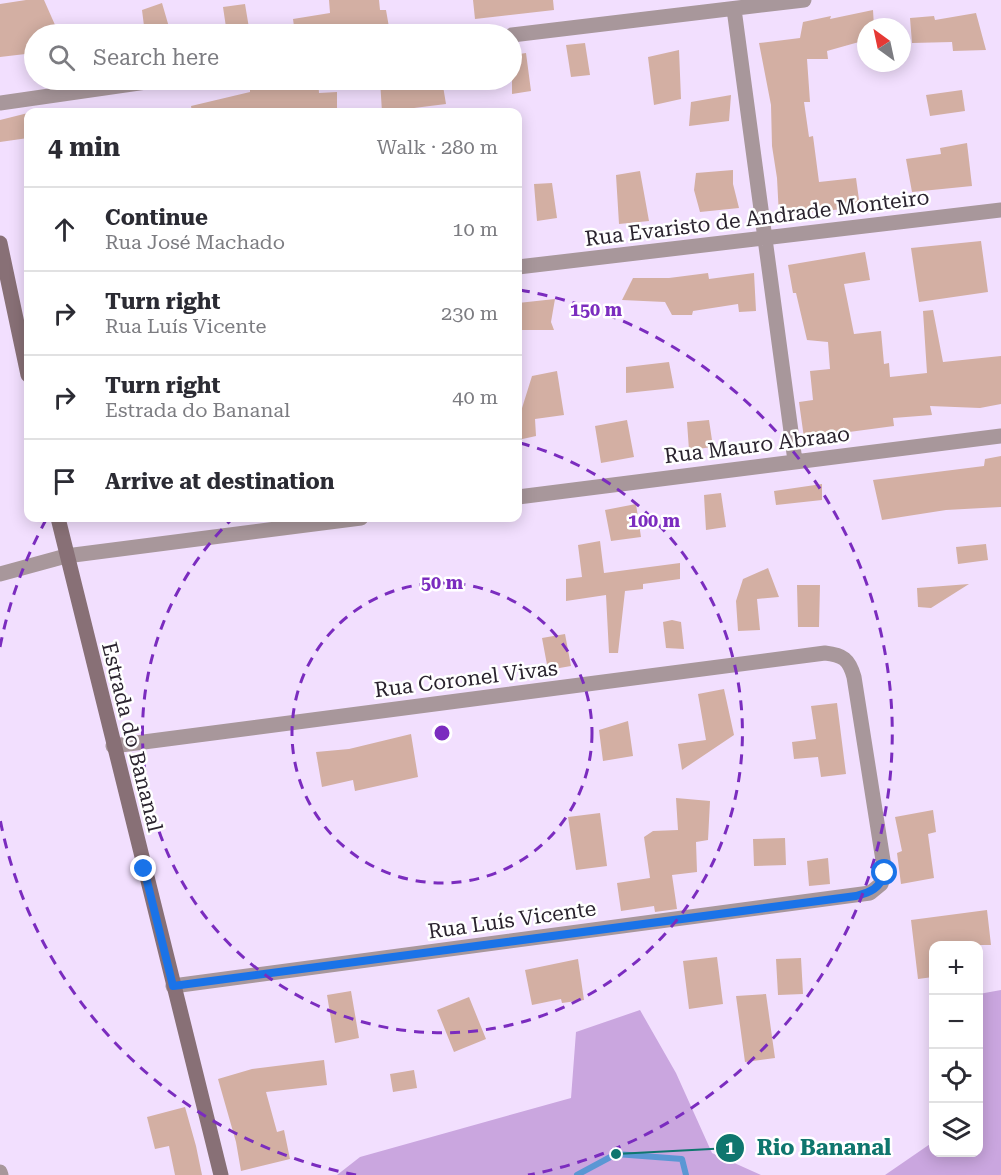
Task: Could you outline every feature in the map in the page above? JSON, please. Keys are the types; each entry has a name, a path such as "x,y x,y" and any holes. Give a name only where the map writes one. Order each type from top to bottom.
{"main road":[{"path":"0,243 24,328"},
{"name":"Estrada do Bananal","path":"59,522 112,746 210,1121 221,1175"}],"street":[{"path":"522,33 804,0"},
{"path":"734,9 795,461"},
{"path":"0,104 93,90"},
{"name":"Rua Evaristo de Andrade Monteiro","path":"522,267 1001,210"},
{"name":"Rua Mauro Abraao","path":"522,496 1001,436"},
{"path":"0,574 66,556 330,522"},
{"name":"Rua Coronel Vivas","path":"112,746 825,653 840,655 850,664 866,744 885,873 881,884 870,893 856,896"},
{"name":"Rua Luís Vicente","path":"173,986 856,896"}],"shaded area":[{"path":"1001,990 1001,1175 885,1175 929,1145 929,1157 983,1157 983,993"},
{"path":"640,1010 676,1073 712,1153 761,1175 337,1175 360,1157 571,1098 576,1032"}],"building":[{"path":"44,0 55,24 24,24 24,54 0,57 0,4"},
{"path":"329,0 379,0 380,10 386,10 388,24 294,24 293,19 330,13"},
{"path":"473,0 553,0 554,10 475,19"},
{"path":"162,3 168,24 144,24 142,10"},
{"path":"245,4 248,24 226,24 223,7"},
{"path":"873,10 873,18 857,18 857,43 827,51 828,59 807,59 810,102 804,102 809,137 813,136 819,182 856,178 860,207 779,216 772,146 771,105 759,43 800,38 803,22 831,16 830,19"},
{"path":"976,13 986,50 953,51 952,42 912,43 910,18 934,16 935,20"},
{"path":"585,43 590,75 571,77 566,45"},
{"path":"679,50 681,99 654,105 648,57"},
{"path":"526,53 531,91 512,94 512,90 522,90 522,54"},
{"path":"250,90 319,90 319,93 337,92 337,108 191,108 191,106 250,92"},
{"path":"381,90 444,90 446,104 414,108 382,108"},
{"path":"962,90 965,111 930,116 926,95"},
{"path":"731,95 729,121 689,126 691,102"},
{"path":"24,114 24,139 0,142 0,120"},
{"path":"967,143 972,186 912,192 906,159 941,154 940,148"},
{"path":"733,170 733,184 739,208 700,212 694,190 696,173"},
{"path":"640,171 649,221 619,224 616,175"},
{"path":"552,183 557,218 537,221 534,184"},
{"path":"981,241 988,292 919,302 911,248"},
{"path":"865,252 870,280 844,284 854,334 881,331 884,364 889,363 890,377 927,373 923,311 933,310 943,362 1001,356 1001,404 980,408 930,406 932,415 893,418 894,426 804,438 799,402 813,400 810,371 830,369 828,342 807,340 796,293 793,293 788,265"},
{"path":"708,273 709,279 754,273 756,311 739,312 738,304 693,311 692,315 672,315 665,302 622,300 633,278 669,278"},
{"path":"555,299 551,322 554,330 522,330 522,303"},
{"path":"669,362 674,388 626,393 626,367"},
{"path":"557,371 564,415 535,419 536,436 522,439 522,408 532,376"},
{"path":"627,420 634,457 601,463 595,426"},
{"path":"709,420 713,447 689,450 687,422"},
{"path":"1001,456 1001,507 946,510 882,520 873,480 984,466 985,459"},
{"path":"822,484 822,500 776,505 774,491"},
{"path":"721,493 726,527 706,530 704,495"},
{"path":"636,504 641,537 611,541 605,510"},
{"path":"600,541 604,573 680,563 680,579 643,584 643,589 625,591 618,653 609,653 606,595 566,601 566,579 582,577 578,545"},
{"path":"986,544 988,560 958,564 956,547"},
{"path":"768,568 779,597 757,599 760,630 738,631 736,601 743,579"},
{"path":"969,584 931,608 918,607 917,588"},
{"path":"797,585 820,585 819,627 798,627"},
{"path":"672,620 681,622 684,649 666,648 663,622"},
{"path":"565,634 571,666 548,670 542,638"},
{"path":"724,689 734,735 682,770 678,744 706,740 698,694"},
{"path":"837,703 846,774 821,777 818,757 794,759 792,742 816,739 811,706"},
{"path":"628,721 633,756 603,761 599,730"},
{"path":"411,734 418,777 355,791 353,780 322,787 316,752 349,749"},
{"path":"676,798 710,801 708,840 696,842 697,872 672,875 677,909 655,912 654,906 621,911 617,883 650,878 644,837 653,831 678,830"},
{"path":"933,810 936,832 928,834 934,878 901,884 897,853 902,851 895,817"},
{"path":"600,813 607,866 576,870 568,817"},
{"path":"785,838 786,865 754,866 753,839"},
{"path":"828,858 830,884 809,886 807,861"},
{"path":"987,910 991,945 983,945 983,941 929,941 929,978 918,979 911,920"},
{"path":"717,957 723,1004 689,1009 683,961"},
{"path":"801,958 803,994 778,995 776,959"},
{"path":"578,959 584,1000 562,1003 561,999 532,1005 525,970"},
{"path":"351,991 359,1038 335,1043 327,995"},
{"path":"766,994 775,1058 745,1062 736,996"},
{"path":"469,997 486,1039 454,1052 437,1010"},
{"path":"324,1060 327,1085 266,1092 277,1132 284,1130 290,1159 241,1171 236,1142 218,1079 252,1069"},
{"path":"414,1070 417,1088 393,1092 390,1074"},
{"path":"185,1107 202,1175 175,1175 169,1146 155,1149 147,1117"}],"waterway":[{"path":"577,1175 616,1154 682,1159 686,1175"}],"place":[{"name":"Rio Bananal","path":"616,1154"}],"route":[{"path":"144,869 173,986 856,896 870,893 881,884 885,873"}]}
